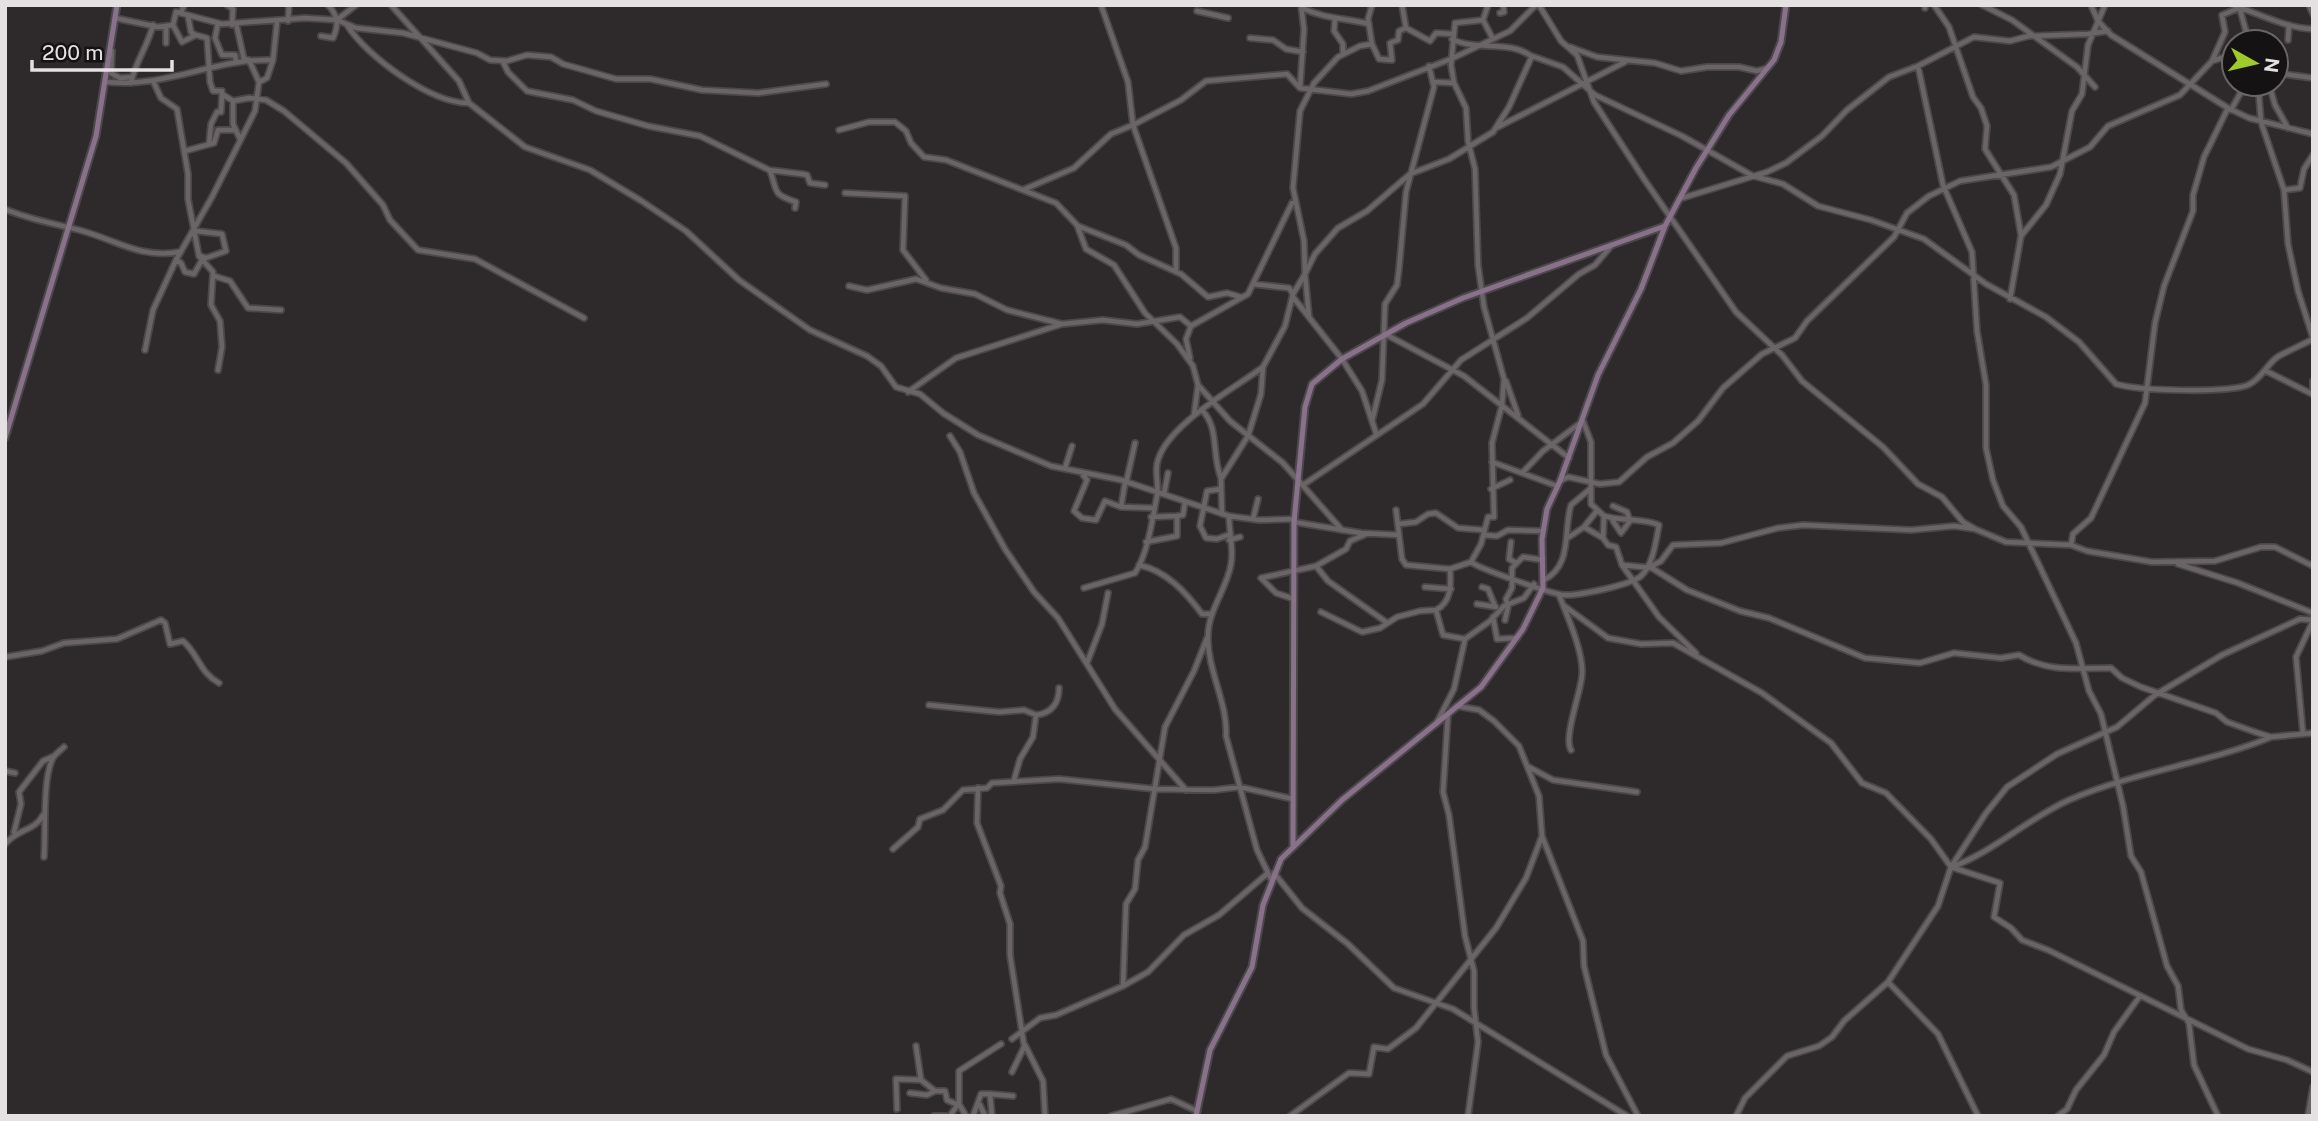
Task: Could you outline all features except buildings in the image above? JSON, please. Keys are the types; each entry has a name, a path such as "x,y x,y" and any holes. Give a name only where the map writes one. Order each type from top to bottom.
{"street":[{"path":"5,438 96,136 117,5"},
{"path":"181,13 184,5"},
{"path":"227,5 233,9 234,24 244,59"},
{"path":"288,21 289,5"},
{"path":"328,5 337,20"},
{"path":"321,36 333,38 337,20 356,5"},
{"path":"391,5 458,81 468,103 525,147 590,170 640,200 686,231 739,280 810,330 867,356 881,366 896,387 920,394 943,413 978,435 1051,466 1126,483 1202,505 1229,516 1294,520 1366,534 1399,536"},
{"path":"1101,5 1128,82 1133,125 1176,248 1176,272"},
{"path":"1372,5 1369,24 1372,44 1380,58 1392,60 1391,43 1398,40 1399,31 1406,29 1430,41 1436,33 1452,36 1462,45 1502,46 1563,67 1585,82"},
{"path":"1402,5 1406,29"},
{"path":"1488,5 1483,20 1493,39"},
{"path":"1500,13 1504,12 1503,5"},
{"path":"1024,189 1073,168 1111,134 1181,100 1206,81 1287,74 1300,89 1338,93 1364,92 1451,59 1517,27 1537,5 1561,41 1577,55 1594,102 1736,312 1774,348 1801,381 1883,447 1918,484 1942,497 1963,523 2006,542 2071,545 2123,558 2174,563 2215,561 2266,547 2285,550 2313,566"},
{"path":"1012,1039 1041,1018 1056,1015 1124,986 1148,972 1184,935 1219,915 1271,875 1293,846 1342,800 1481,687 1517,638 1543,588 1543,531 1550,500 1559,484 1600,371 1640,289 1665,226 1679,199 1730,115 1768,68 1781,41 1786,5"},
{"path":"1934,5 1948,27 1987,126 1985,149 2014,195 2021,236 2010,299"},
{"path":"1982,5 2012,20 2095,87"},
{"path":"2091,5 2108,31 2229,109 2261,122 2313,134"},
{"path":"2021,236 2046,205 2062,161 2073,111 2082,94 2083,75 2092,34 2105,5"},
{"path":"2233,5 2289,26 2313,29"},
{"path":"2309,5 2313,14"},
{"path":"2240,6 2246,28"},
{"path":"1559,484 1567,477 1590,486 1619,482 1647,457 1673,443 1698,421 1723,388 1774,348 1795,338 1807,321 1870,257 1886,245 1914,206 1946,187 2001,174 2051,167 2090,147 2108,126 2180,95 2212,61 2225,32 2222,15 2240,6"},
{"path":"1300,89 1302,7 1335,19 1369,24"},
{"path":"1197,11 1228,18"},
{"path":"196,35 182,41 173,25 176,12 218,23 234,24 337,20 347,25 418,38 503,61 527,55 551,57 562,64 616,79 650,79 702,90 758,93 827,84"},
{"path":"188,16 191,32 207,38 213,91 222,91 222,94 233,101 266,100 284,111 334,151 361,178 383,205 390,220 418,250 475,259 584,318"},
{"path":"116,18 166,28 173,25"},
{"path":"1335,19 1334,31 1343,44 1343,52"},
{"path":"1483,20 1455,23 1451,59 1454,83 1466,108 1469,147 1475,169 1476,233 1483,292 1502,370 1519,416"},
{"path":"259,82 267,78 273,60 277,22"},
{"path":"218,23 217,44 222,55 231,52 236,61"},
{"path":"131,80 137,62 146,50 153,25"},
{"path":"347,25 365,49 442,100 468,103"},
{"path":"166,28 166,43"},
{"path":"1679,199 1753,176 1799,156 1847,110 1889,77 1918,66 1974,37 2010,41 2031,36 2108,31"},
{"path":"1250,38 1273,40 1286,49 1303,52"},
{"path":"112,43 111,73 120,78 154,83 244,59 273,60"},
{"path":"1309,317 1304,241 1294,197 1298,121 1302,105 1314,83 1343,52 1372,44"},
{"path":"1569,47 1626,62 1655,63 1681,71 1707,67 1757,71 1768,68"},
{"path":"1494,129 1509,107 1532,56"},
{"path":"2212,61 2220,58"},
{"path":"145,350 153,310 176,260 195,230 256,111 259,82 249,60 244,59"},
{"path":"503,61 508,72 527,90 573,100 596,111 648,125 701,136 769,170 807,175 810,183 825,185"},
{"path":"1221,479 1248,436 1261,394 1264,367 1285,326 1293,295 1315,254 1338,228 1367,211 1410,174 1449,159 1494,129 1626,62"},
{"path":"1372,421 1382,380 1385,304 1397,285 1410,174 1434,82 1429,66"},
{"path":"1918,66 1940,173 1972,251 1971,272 1986,385 1988,459 2003,506 2021,527 2026,543 2076,643 2089,691 2101,714 2118,782 2131,856 2141,872 2185,1018 2189,1023 2194,1065 2218,1116"},
{"path":"2290,75 2313,78"},
{"path":"106,82 131,80"},
{"path":"1434,82 1454,83"},
{"path":"154,83 161,98 177,109 185,151 188,199 201,258 214,276 230,281 248,308 281,310"},
{"path":"1590,90 1753,176 1783,184 1818,206 1898,229 1943,250 2010,299 2046,317 2079,342 2116,384 2147,388 2192,388 2211,392 2228,386 2244,386 2266,372 2279,356 2313,339 2289,252 2284,190 2261,122 2259,98"},
{"path":"209,144 211,124 217,112 221,112 222,94"},
{"path":"2071,545 2071,537 2091,518 2119,464 2145,403 2164,286 2193,211 2193,195 2204,157 2237,98"},
{"path":"2273,98 2288,128"},
{"path":"233,101 234,130 240,139"},
{"path":"839,130 869,122 895,122 906,131 911,144 924,157 946,160 1056,203 1077,225 1086,249 1114,265 1130,293 1194,366"},
{"path":"185,151 217,141 218,130 234,130"},
{"path":"2284,190 2300,188 2304,169 2313,155"},
{"path":"769,170 774,187 783,198 796,202 795,208"},
{"path":"845,193 905,197 903,250 928,282"},
{"path":"1194,416 1198,385 1186,345 1186,333 1191,326 1248,294 1282,230 1294,197"},
{"path":"5,209 34,221 68,228 138,253 180,252"},
{"path":"1077,225 1126,245 1139,256 1176,272 1208,297 1227,293 1242,297"},
{"path":"1293,846 1294,520 1308,394 1323,373 1384,335 1483,292 1665,226"},
{"path":"195,230 222,234 226,242 226,251 201,258"},
{"path":"1300,482 1423,404 1461,360 1494,341 1579,274 1595,265 1613,244"},
{"path":"176,260 181,263 185,272 194,274 201,258"},
{"path":"214,276 211,305 220,321 222,347 218,370"},
{"path":"849,286 867,290 905,280 928,282 941,288 975,294 1007,310 1062,324"},
{"path":"1253,284 1289,288 1342,359 1362,391 1376,433"},
{"path":"908,392 956,358 1062,324 1103,320 1137,324 1180,317 1191,326"},
{"path":"1384,335 1454,370 1519,416 1569,457"},
{"path":"1084,588 1135,573 1145,556 1157,492 1157,464 1161,453 1194,416 1264,367"},
{"path":"1471,562 1489,517 1494,517 1496,504 1492,501 1491,489 1492,443 1502,405 1502,370"},
{"path":"2266,372 2313,394 2313,381"},
{"path":"1198,385 1211,403 1283,463 1342,530"},
{"path":"1202,410 1212,425 1214,461 1221,479 1222,514"},
{"path":"1523,472 1543,452 1583,421"},
{"path":"1583,421 1591,442 1591,504 1596,512 1613,520 1659,526 1648,568"},
{"path":"950,436 960,452 974,493 1005,549 1034,592 1058,618 1115,709 1186,790"},
{"path":"1121,507 1135,443"},
{"path":"1065,468 1072,446"},
{"path":"1492,462 1559,484"},
{"path":"1164,494 1168,473"},
{"path":"1083,475 1087,480 1075,503 1075,514 1096,520 1105,501 1121,507 1153,508"},
{"path":"1491,489 1510,480"},
{"path":"1544,580 1556,572 1569,537 1568,513 1571,505 1590,486"},
{"path":"1221,489 1207,491 1202,505 1200,526 1206,538 1240,537"},
{"path":"1253,519 1258,499"},
{"path":"1151,517 1183,515 1185,502"},
{"path":"1613,506 1627,513 1630,521"},
{"path":"1396,510 1406,565 1450,569 1471,562 1558,594 1590,594 1608,586 1635,580 1661,561 1672,545 1721,543 1792,526 1911,530 1954,526 1975,529"},
{"path":"1569,537 1584,527 1596,512"},
{"path":"1399,524 1416,522 1428,514 1436,513 1458,528 1497,536 1508,530 1543,531"},
{"path":"1146,542 1177,536 1177,516"},
{"path":"1124,986 1126,904 1135,889 1138,860 1145,847 1165,727 1208,637 1211,614 1231,566 1229,516"},
{"path":"1603,538 1604,516"},
{"path":"1613,520 1621,533 1630,521"},
{"path":"1584,527 1603,538 1608,545 1616,547 1622,565 1659,617 1699,656"},
{"path":"1294,599 1276,593 1261,578 1316,566 1346,548 1350,541 1366,534"},
{"path":"1511,542 1509,558 1516,564"},
{"path":"1505,620 1506,604 1516,564 1527,556 1543,559"},
{"path":"2174,563 2238,583 2313,613"},
{"path":"1139,565 1156,569 1168,577 1202,614 1211,614"},
{"path":"1622,565 1648,568 1687,590 1740,611 1769,618 1865,658 1920,663 1954,653 2001,658 2019,655 2028,661 2063,670 2084,667 2095,670 2111,668 2122,678 2216,713 2227,722 2271,737"},
{"path":"1316,566 1328,581 1386,622"},
{"path":"1321,612 1362,632 1420,611 1436,610 1444,604 1451,589 1450,569"},
{"path":"1477,604 1497,608 1524,598 1534,584"},
{"path":"1425,587 1451,589"},
{"path":"1482,587 1488,589 1497,608"},
{"path":"1185,596 1190,588"},
{"path":"1086,663 1102,624 1108,593"},
{"path":"1558,594 1583,673 1573,723 1567,735 1571,750"},
{"path":"1563,605 1608,638 1641,644 1673,643 1699,656 1762,693 1831,743 1862,783 1886,793 1931,839 1951,867 2000,883 1994,917 2011,928 2022,940 2248,1049 2287,1060 2313,1072"},
{"path":"1436,724 1454,689 1465,639 1490,621 1497,608"},
{"path":"1436,610 1440,632 1465,639"},
{"path":"1493,616 1497,639 1517,638"},
{"path":"1736,1116 1745,1098 1787,1056 1819,1046 1832,1037 1844,1021 1888,982 1938,906 1951,867 1986,813 2007,787 2057,754 2106,732 2222,655 2300,619 2313,621 2296,657 2302,734"},
{"path":"5,657 42,651 64,643 117,639 161,621 165,623 170,643 183,642 188,645 201,671 219,682"},
{"path":"1208,637 1219,697 1227,721 1226,736 1256,850 1271,875 1302,908 1394,988 1436,1002 1476,1023 1628,1116"},
{"path":"929,705 999,712 1024,710 1036,715 1051,710 1058,703 1059,688"},
{"path":"1457,706 1479,710 1519,746 1539,796 1542,836 1583,941 1584,966 1606,1055 1638,1116"},
{"path":"1448,714 1443,792 1449,815 1465,936 1472,960 1478,1042 1468,1116"},
{"path":"1014,780 1020,759 1033,737 1036,715"},
{"path":"2302,720 2313,733"},
{"path":"1951,867 1976,858 2067,801 2118,782 2248,746 2271,737 2313,733"},
{"path":"5,844 14,832 21,804 19,792 43,761 53,757 64,747"},
{"path":"44,857 45,811 53,757"},
{"path":"1527,766 1553,780 1637,792"},
{"path":"5,771 15,773"},
{"path":"893,849 918,827 920,820 943,810 963,790 1014,780 1059,779 1186,790 1240,787 1293,799"},
{"path":"978,788 977,823 1001,886 1000,893 1010,924 1010,955 1021,1030 1024,1045 1043,1081 1045,1116"},
{"path":"14,832 39,823 45,811"},
{"path":"1290,1116 1349,1073 1369,1074 1374,1047 1388,1049 1416,1028 1496,928 1526,878 1542,836"},
{"path":"1111,1116 1171,1099 1197,1114 1210,1050 1252,967 1271,875"},
{"path":"1888,982 1938,1034 1978,1116"},
{"path":"2058,1116 2067,1109 2076,1090 2104,1055 2114,1032 2140,996"},
{"path":"934,1116 948,1116 957,1104 959,1071 1001,1044"},
{"path":"1012,1072 1024,1045"},
{"path":"916,1046 921,1080"},
{"path":"897,1108 896,1079 921,1080 935,1091"},
{"path":"2308,1116 2313,1087"},
{"path":"911,1093 927,1095 935,1091 945,1091 947,1100 957,1104 966,1116"},
{"path":"973,1116 981,1094 1013,1096"},
{"path":"990,1094 992,1116"},
{"path":"979,1104 985,1116"},
{"path":"2308,1116 2313,1108"}]}
